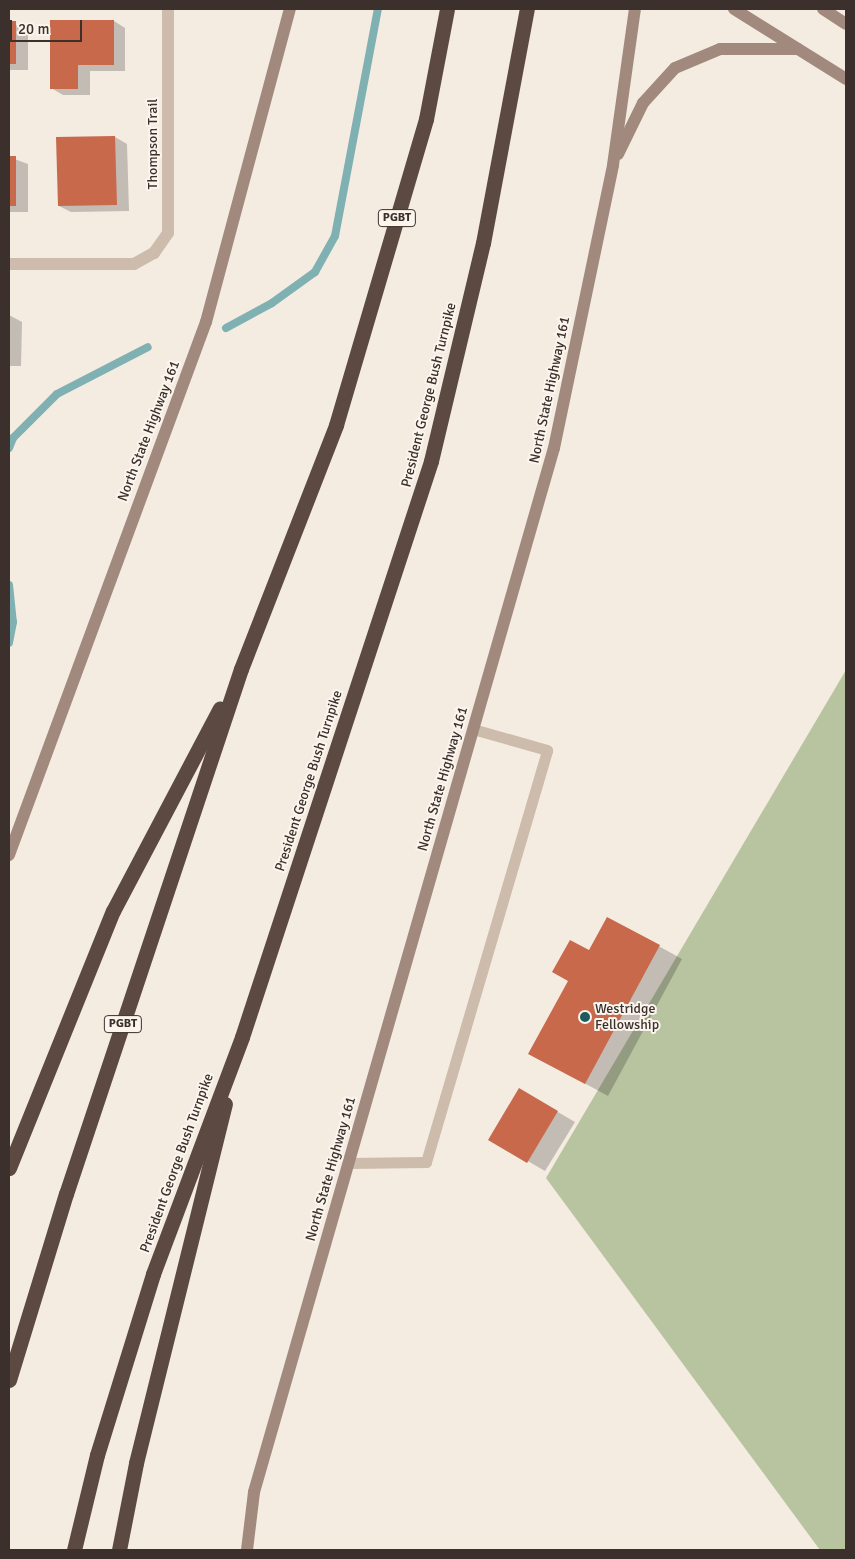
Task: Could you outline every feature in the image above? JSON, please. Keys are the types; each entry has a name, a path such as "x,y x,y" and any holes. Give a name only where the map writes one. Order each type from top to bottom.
{"highway":[{"name":"PGBT","path":"9,1380 66,1194 241,669 336,424 426,119 447,9"},
{"name":"President George Bush Turnpike","path":"74,1550 97,1455 153,1274 242,1037 431,461 483,243 527,9"},
{"path":"9,1168 113,911 241,669"},
{"path":"119,1550 136,1463 242,1037"}],"main road":[{"name":"North State Highway 161","path":"9,856 206,322 290,9"},
{"name":"North State Highway 161","path":"247,1550 254,1492 554,448 613,165 635,9"},
{"path":"734,9 846,79"},
{"path":"823,9 846,24"},
{"path":"613,165 643,103 675,68 720,50 798,50"}],"street":[{"name":"Thompson Trail","path":"9,264 134,264 154,253 168,233 168,9"}],"lane":[{"path":"349,1163 426,1162 547,750 473,729"}],"green space":[{"path":"846,670 846,1550 820,1550 546,1178"}],"building":[{"path":"50,20 114,20 114,65 78,65 78,89 50,89"},
{"path":"9,21 16,21 16,64 9,64"},
{"path":"115,136 117,205 58,206 56,137"},
{"path":"9,156 16,156 16,206 9,206"},
{"name":"Westridge Fellowship","path":"607,917 660,945 585,1084 528,1054 568,981 552,972 570,940 589,950"},
{"path":"519,1088 558,1111 527,1163 488,1140"}],"waterway":[{"path":"226,328 272,303 315,272 335,236 378,9"},
{"path":"9,448 13,438 57,394 148,347"},
{"path":"9,585 13,622 9,643"}],"place":[{"name":"Westridge Fellowship","path":"585,1017"}]}
